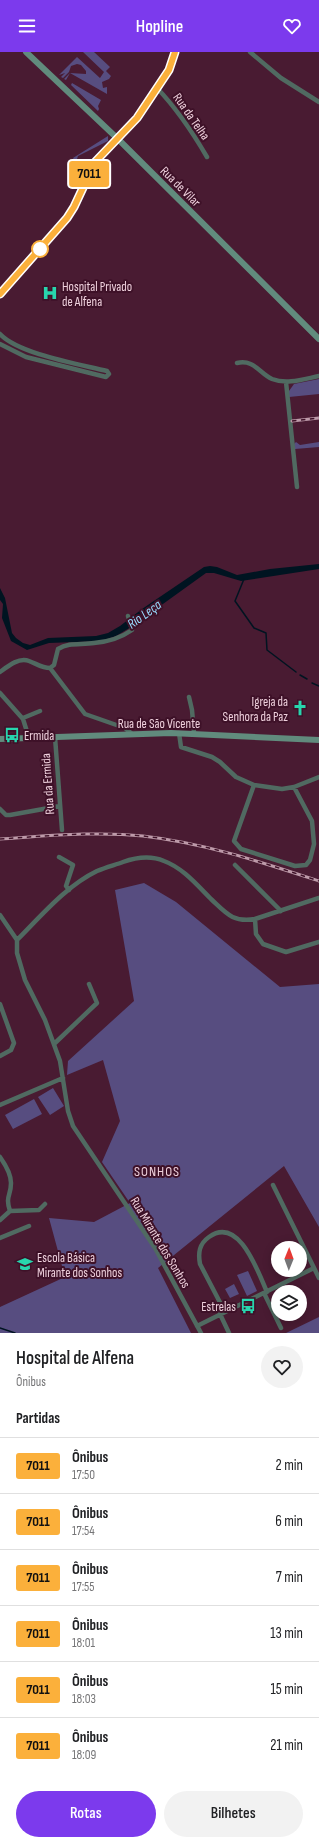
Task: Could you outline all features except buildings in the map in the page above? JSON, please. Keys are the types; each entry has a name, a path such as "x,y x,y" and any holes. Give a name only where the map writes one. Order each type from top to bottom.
{"street":[{"name":"Rua de Vilar","path":"26,52 118,139 319,339"},
{"path":"0,294 67,218 74,207 95,162 131,125 169,70 175,52"},
{"path":"250,52 281,78 319,102"},
{"name":"Rua da Telha","path":"157,88 167,98 193,132 207,157"},
{"path":"0,334 6,340 20,348 107,371 109,374 106,378 21,355 0,344"},
{"path":"51,363 56,362 70,366 75,363"},
{"path":"237,362 248,362 272,378 286,382 319,376"},
{"path":"286,382 297,487"},
{"path":"50,668 54,665 58,649 64,646 102,642 127,634 132,630 128,616"},
{"path":"0,672 13,663 26,660 42,667 50,668 85,714 125,728 132,734"},
{"path":"0,693 23,718 29,738"},
{"path":"189,697 192,710 194,734"},
{"path":"23,718 40,711"},
{"path":"179,733 181,747 212,757 220,762 236,778 254,785 282,789 294,788 319,777"},
{"name":"Rua de São Vicente","path":"0,739 179,733 319,740"},
{"name":"Rua da Ermida","path":"55,737 62,830"},
{"path":"254,785 234,841 235,843 241,849 295,866 306,865 310,860 314,844 312,822 294,788"},
{"path":"0,809 6,815 60,806"},
{"path":"59,857 73,865 66,886 69,890"},
{"path":"0,915 17,940 69,890 96,871 142,857 152,857 164,861 186,874 221,909 233,918 243,921 255,919 319,898"},
{"path":"235,865 281,911"},
{"path":"255,919 259,939 268,947 286,952 319,942"},
{"name":"Rua Mirante dos Sonhos","path":"17,940 17,953 20,967 45,1020 60,1061 68,1111 73,1126 155,1248 201,1333"},
{"path":"54,1044 97,1003 89,984"},
{"path":"0,1004 14,1043 11,1050 0,1056"},
{"path":"0,1105 63,1078"},
{"path":"0,1098 8,1102"},
{"path":"0,1157 6,1165 11,1182 7,1202 10,1211"},
{"path":"273,1185 319,1278"},
{"path":"0,1220 10,1211 39,1210 45,1204"},
{"path":"0,1238 29,1226"},
{"path":"229,1333 223,1313 200,1264 199,1255 201,1246 210,1236 225,1232 238,1238 245,1245 281,1328"},
{"path":"197,1326 314,1268"}],"shaded area":[{"path":"83,52 94,52 110,67 106,71 111,76 109,79 102,82 103,88 107,87 107,94 70,73 86,74 86,71 81,65 77,64 71,66 69,72 63,78 61,77 65,73 59,75 77,57 100,78 104,72"},
{"path":"72,83 101,100 98,106 98,111 71,85"},
{"path":"108,136 108,141 78,156 77,159 82,168 79,170 73,158"},
{"path":"319,379 319,394 289,397 289,391 294,384"},
{"path":"296,442 300,445 319,442 319,447 295,449 294,444"},
{"path":"144,883 176,902 280,987 319,984 319,1227 284,1166 158,1268 191,1333 0,1333 0,1307 65,1277 49,1218 94,1222 130,1203 102,1162 120,1121 103,1060 67,1075 68,1061 134,1001 115,890"},
{"path":"53,1088 64,1106 50,1115 38,1097"},
{"path":"34,1099 42,1114 13,1129 5,1115"},
{"path":"248,1271 257,1291 247,1296 237,1275"},
{"path":"234,1284 239,1294 230,1298 225,1289"},
{"path":"319,1317 319,1333 286,1333"}],"water":[{"name":"Rio Leça","path":"319,564 319,569 241,581 214,573 206,573 131,627 116,636 101,641 49,643 27,650 11,641 2,618 3,604 0,600 0,588 5,598 12,633 23,643 30,645 48,638 96,636 108,633 120,626 142,609 204,567 217,567 237,575 270,569"}],"waterway":[{"path":"244,579 235,601 254,628 266,633 267,650 296,672"},
{"path":"300,675 307,679"},
{"path":"312,683 319,686"},
{"path":"0,1328 15,1333"}],"railway":[{"path":"292,421 319,418"},
{"path":"0,839 89,834 143,836 166,839 210,848 254,860 319,881"}],"bus line":[{"name":"7011","path":"0,294 67,218 74,207 89,172 95,162 137,118 169,70 175,52"}],"place":[{"name":"Hospital Privado de Alfena","path":"50,293"},
{"name":"Igreja da Senhora da Paz","path":"300,708"},
{"name":"Ermida","path":"12,735"},
{"name":"Escola Básica Mirante dos Sonhos","path":"25,1264"},
{"name":"Estrelas","path":"248,1306"}],"district":[{"name":"SONHOS","path":"157,1171"}]}
